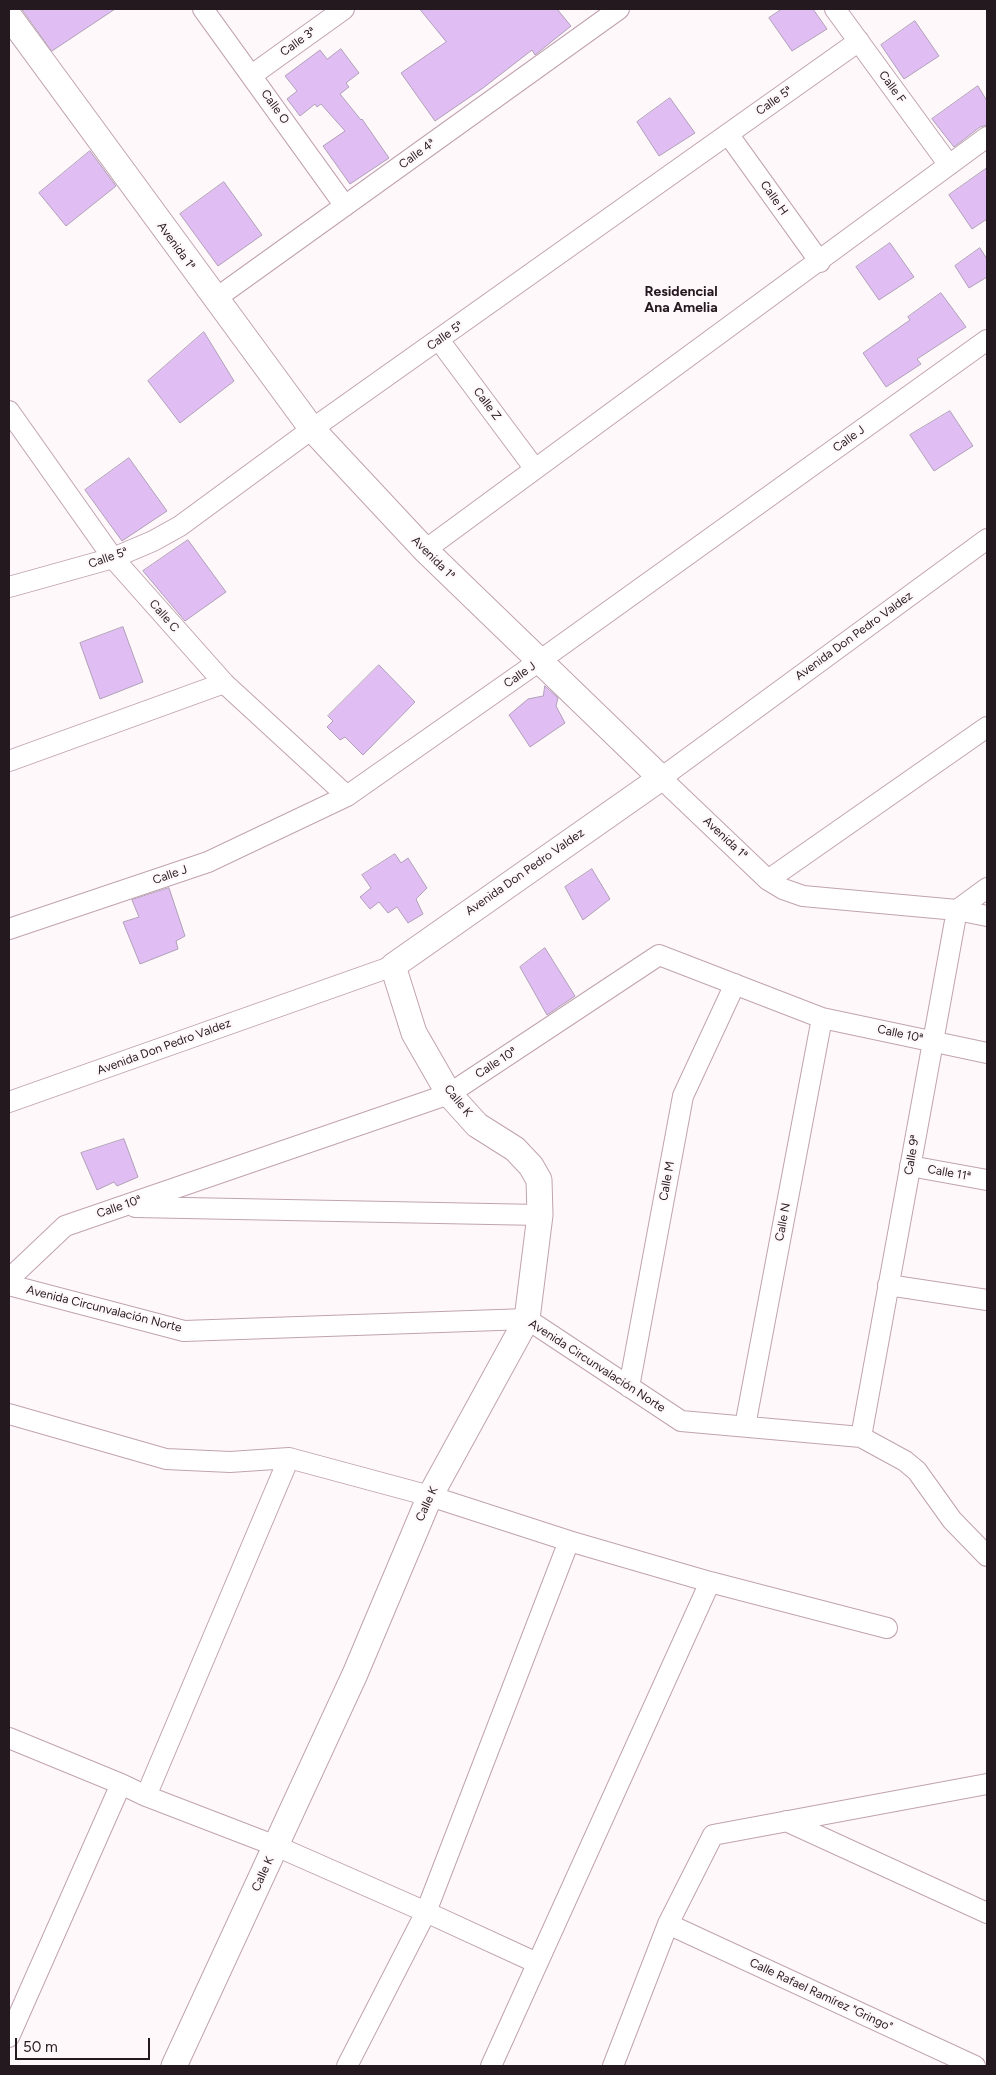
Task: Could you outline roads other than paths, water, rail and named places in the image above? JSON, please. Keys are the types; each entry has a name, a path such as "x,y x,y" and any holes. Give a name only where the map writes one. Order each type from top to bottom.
{"street":[{"name":"Calle O","path":"203,9 345,206"},
{"name":"Calle 3ª","path":"252,75 344,9"},
{"name":"Calle 4ª","path":"215,299 619,9"},
{"name":"Calle F","path":"836,9 949,165"},
{"name":"Avenida 1ª","path":"9,16 312,429 425,550 538,662 768,880 783,889 804,896 957,910 987,916"},
{"name":"Calle 5ª","path":"9,587 112,558 153,541 180,526 312,429 859,41"},
{"name":"Calle H","path":"728,134 820,262"},
{"path":"425,550 820,262 987,137"},
{"name":"Calle Z","path":"439,340 535,469"},
{"name":"Calle J","path":"9,929 208,862 347,796 538,662 987,340"},
{"name":"Calle C","path":"9,411 112,558 224,683 347,796"},
{"name":"Avenida Don Pedro Valdez","path":"9,1102 393,966 661,778 987,539"},
{"path":"9,762 224,683"},
{"path":"768,880 987,727"},
{"path":"957,910 987,888"},
{"name":"Calle 9ª","path":"861,1436 957,910"},
{"name":"Calle 10ª","path":"9,1279 65,1226 449,1094 659,955 822,1018 987,1053"},
{"name":"Calle K","path":"174,2066 355,1674 430,1496 527,1319 540,1215 539,1180 531,1166 515,1149 477,1125 449,1094 414,1032 393,966"},
{"name":"Calle M","path":"629,1387 683,1096 735,984"},
{"name":"Calle N","path":"745,1426 822,1018"},
{"name":"Calle 11ª","path":"910,1166 987,1180"},
{"path":"121,1207 540,1215"},
{"name":"Avenida Circunvalación Norte","path":"9,1285 184,1331 527,1319 681,1421 861,1436 905,1461 917,1471 952,1520 987,1555"},
{"path":"888,1285 987,1300"},
{"path":"9,1414 166,1459 230,1462 289,1458 430,1496 569,1541 710,1582 887,1628"},
{"path":"146,1796 289,1458"},
{"path":"347,2066 426,1912 569,1541"},
{"path":"491,2066 710,1582"},
{"path":"9,1738 146,1796 276,1846 538,1963"},
{"path":"9,2037 121,1784"},
{"path":"613,2066 668,1924 713,1834 987,1784"},
{"path":"786,1821 987,1913"},
{"name":"Calle Rafael Ramírez \"Gringo\"","path":"668,1924 975,2066"}],"district":[{"name":"Residencial Ana Amelia","path":"681,300"}]}
